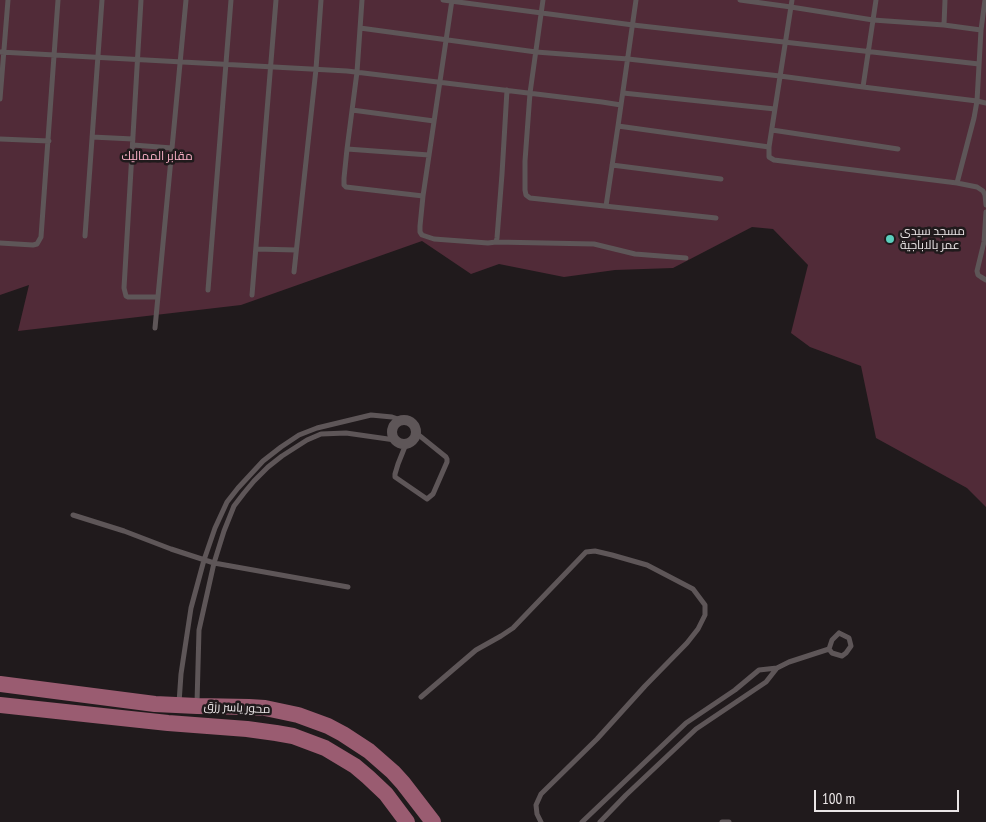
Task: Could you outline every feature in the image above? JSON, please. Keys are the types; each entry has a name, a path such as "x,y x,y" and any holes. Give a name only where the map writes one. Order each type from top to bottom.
{"main road":[{"name":"محور ياسر رزق","path":"0,684 179,706 265,708 298,715 328,726 356,742 381,761 403,783 433,822"},
{"name":"محور ياسر رزق","path":"0,705 293,736 325,748 355,766 386,794 407,822"}],"street":[{"path":"401,420 406,420 413,424 416,432 413,440 402,444 394,440 392,428 401,420"}],"lane":[{"path":"0,99 2,52 8,0"},
{"path":"0,243 33,245 39,242 41,237 58,0"},
{"path":"85,236 102,0"},
{"path":"142,0 124,288 128,298 158,298"},
{"path":"155,328 186,0"},
{"path":"208,290 231,0"},
{"path":"252,295 276,0"},
{"path":"294,272 316,70 321,0"},
{"path":"362,0 357,72 344,185 346,187 423,196"},
{"path":"443,0 633,25 979,64"},
{"path":"543,0 530,93 525,161 526,195 530,198 716,218"},
{"path":"606,206 636,0"},
{"path":"740,0 873,20 944,25 981,30"},
{"path":"792,0 769,146 769,157 774,160 956,183 980,189 985,195 986,205"},
{"path":"863,87 876,0"},
{"path":"944,25 945,0"},
{"path":"956,183 977,101 981,30 985,0"},
{"path":"452,1 423,196 420,226 422,235 434,238 488,243 594,244 635,254 686,258"},
{"path":"360,28 536,52 780,76 986,103"},
{"path":"2,52 357,72 621,105"},
{"path":"496,242 498,238 502,183 507,90"},
{"path":"623,93 775,109"},
{"path":"352,110 434,121"},
{"path":"618,126 769,146"},
{"path":"772,130 898,149"},
{"path":"92,137 172,148"},
{"path":"0,140 49,141"},
{"path":"347,149 429,155"},
{"path":"612,165 721,179"},
{"path":"986,212 985,242 977,271 978,275 986,280"},
{"path":"256,249 296,250"},
{"path":"179,706 181,674 191,608 204,560 215,528 227,502 263,461 281,446 299,436 334,423 371,416 392,417 401,420"},
{"path":"406,444 396,469 395,477 427,498 433,494 447,459 446,456 416,432"},
{"path":"197,706 199,630 214,563 234,506 268,467 307,440 321,434 346,433 394,440"},
{"path":"72,515 214,563 348,587"},
{"path":"421,697 476,650 514,628 586,552 595,551 647,566 693,589 705,605 705,615 698,629 597,739 541,794 536,805 537,814 541,822"},
{"path":"839,633 849,638 851,646 846,654 842,656 829,649 832,640 839,633"},
{"path":"582,822 680,729 759,670 777,668 789,662 829,649"},
{"path":"600,822 696,729 766,682 777,668"},
{"path":"704,711 708,720"},
{"path":"722,822 729,822"}],"green space":[{"name":"مقابر المماليك","path":"0,0 986,0 986,507 967,488 876,438 861,366 810,347 791,333 808,265 773,229 752,227 673,268 615,270 564,277 499,264 471,274 422,241 241,305 18,331 29,285 0,295"}],"place":[{"name":"مسجد سيدى عمر بالاباجية","path":"890,239"}]}
